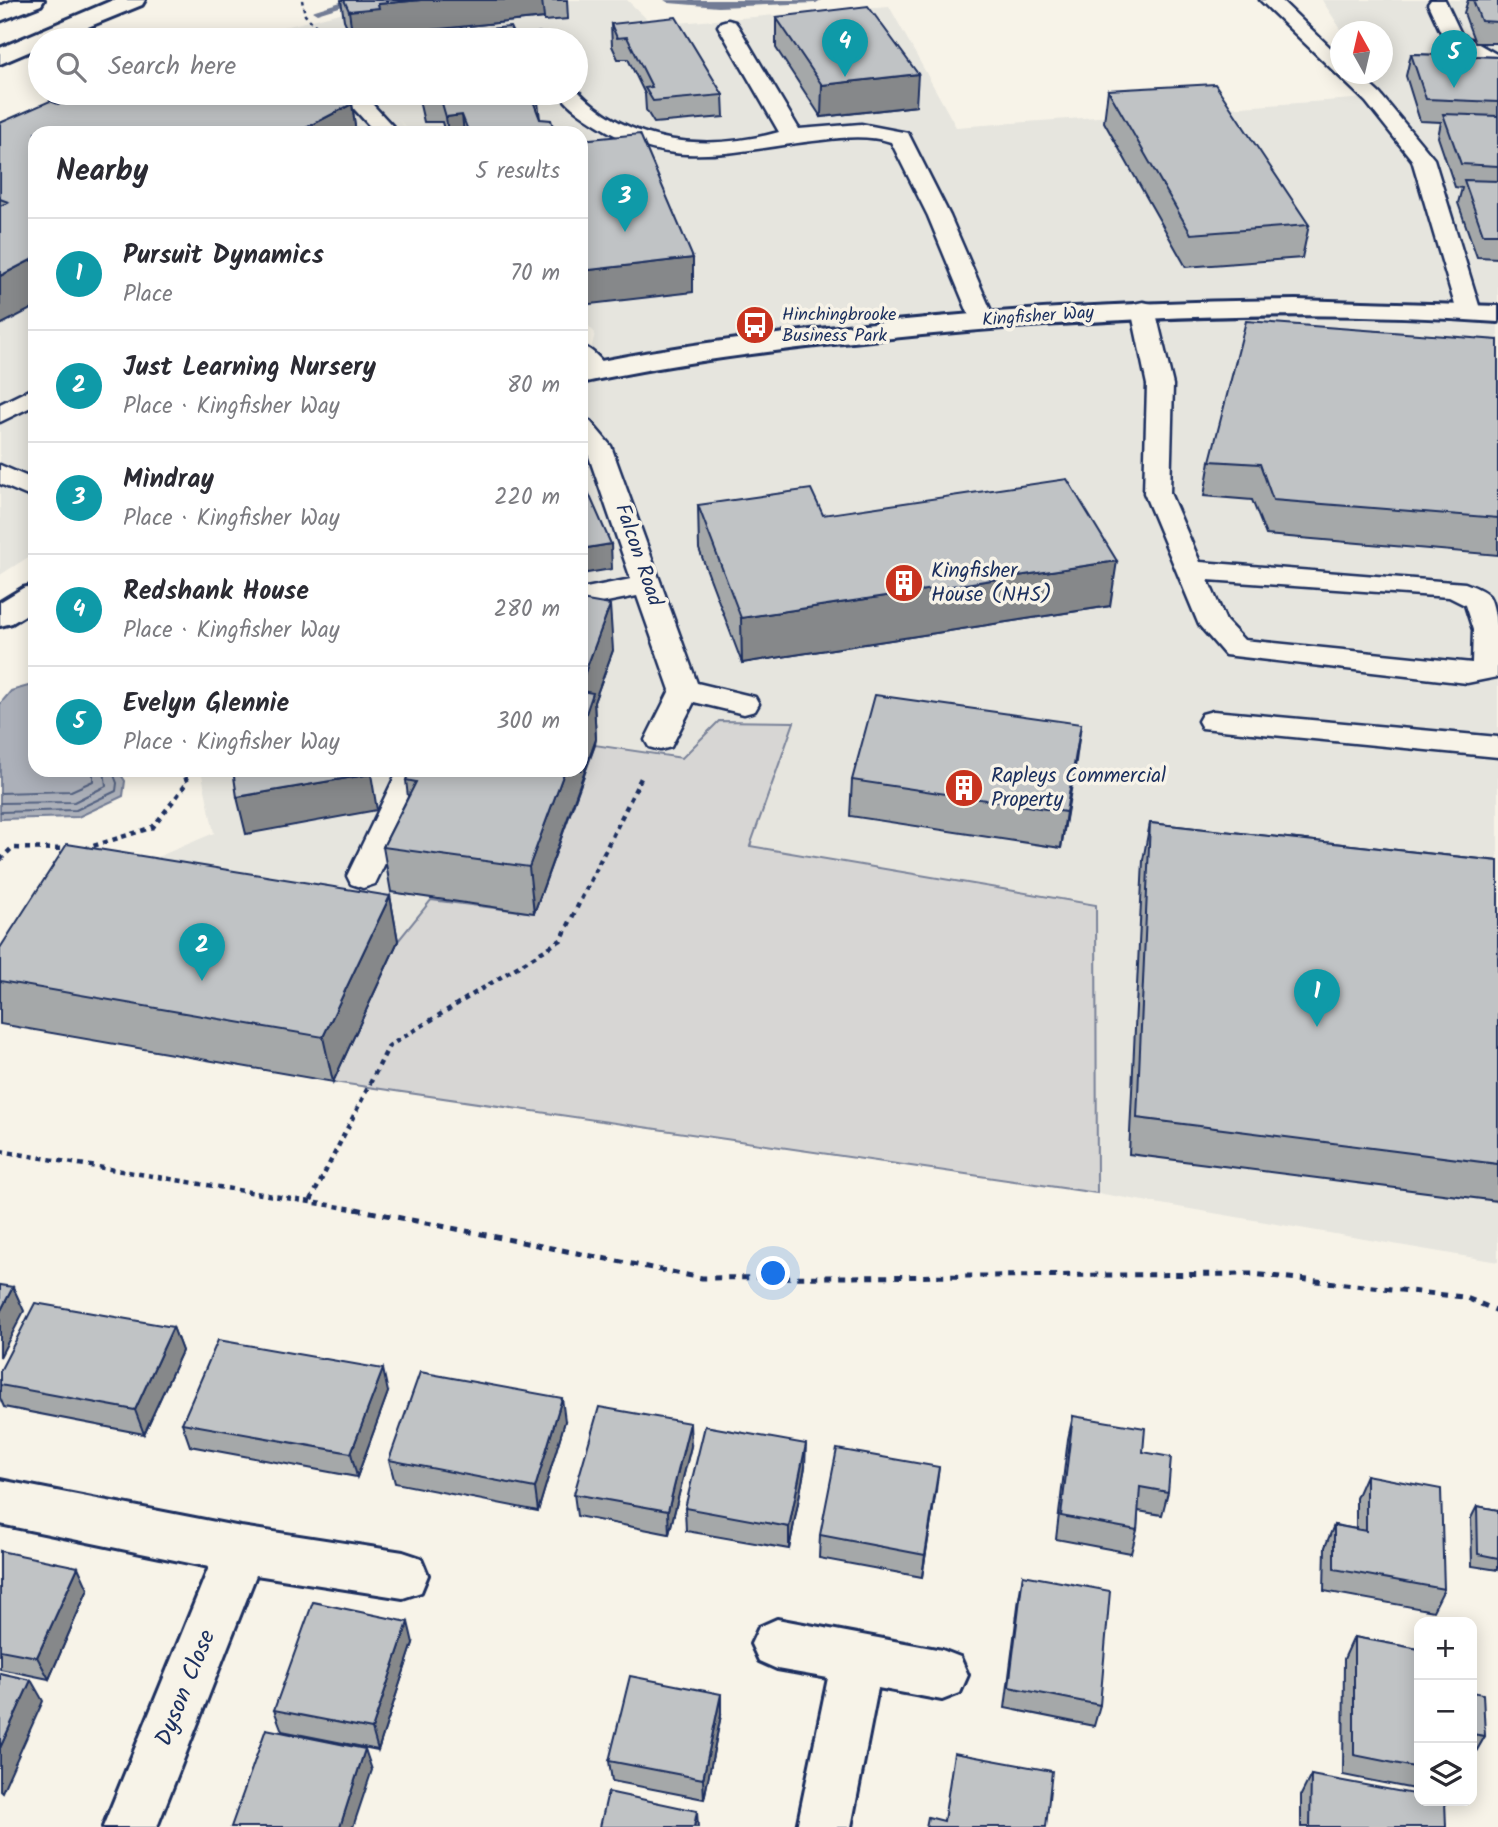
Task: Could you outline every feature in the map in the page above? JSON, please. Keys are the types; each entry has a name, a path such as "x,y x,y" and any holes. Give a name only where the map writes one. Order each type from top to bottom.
{"main road":[{"path":"0,14 33,0"},
{"path":"64,28 134,0"},
{"path":"0,57 28,44"},
{"name":"Kingfisher Way","path":"588,366 772,342 983,320 1143,309 1282,308 1498,314"},
{"path":"0,617 28,599"},
{"path":"0,1502 241,1550 403,1575"},
{"name":"Dyson Close","path":"130,1827 241,1550"},
{"path":"777,1644 942,1675"},
{"path":"824,1827 857,1661"}],"lane":[{"path":"1270,0 1330,58"},
{"path":"1438,4 1452,37 1498,63"},
{"path":"728,26 791,135"},
{"path":"1357,84 1423,159 1469,312"},
{"path":"362,105 381,126"},
{"path":"579,105 630,135 656,145 709,149 766,142 791,135 867,131 886,132 900,138 939,216 983,320"},
{"path":"1143,309 1160,385 1157,493 1213,625 1235,648 1467,674 1487,670 1487,630 1478,600 1455,589 1190,570"},
{"path":"0,414 28,398"},
{"name":"Falcon Road","path":"588,434 598,446 621,506 685,690"},
{"path":"0,473 28,487"},
{"path":"588,597 647,585"},
{"path":"660,740 685,690 744,704"},
{"path":"1213,722 1498,747"},
{"path":"363,876 411,777"}],"path":[{"path":"302,0 305,15 318,28"},
{"path":"311,1200 389,1046 561,940 660,740"},
{"path":"0,860 12,848 83,849 153,827 188,782 185,777"},
{"path":"0,1151 311,1200 702,1278 1253,1275 1465,1297 1498,1311"}],"shaded area":[{"name":"Hinchingbrooke Business Park","path":"391,0 627,0 653,25 889,6 956,127 1382,97 1374,84 1393,84 1393,21 1336,21 1322,0 1498,0 1498,1262 1097,1193 1096,905 750,846 794,722 719,721 683,758 595,745 588,764 588,362 595,333 588,326 588,126 404,126 398,119 404,126 44,126 89,105 588,105 588,28 277,28"},
{"name":"Hinchingbrooke Business Park","path":"28,134 28,557 0,575 0,147"},
{"path":"719,721 794,722 750,846 1096,905 1097,1193 333,1082 398,941 431,900 534,913 583,777 588,777 588,764 595,745 682,758"},
{"name":"Hinchingbrooke Business Park","path":"202,777 583,777 534,913 398,941 333,1082 0,1024 82,889 214,833"}],"water":[{"path":"28,686 28,777 122,777 125,781 123,796 78,817 0,819 0,704 11,691"}],"building":[{"path":"344,0 421,0 378,4 379,8 349,11"},
{"path":"1473,0 1498,0 1498,22 1481,21"},
{"path":"868,6 918,74 822,85 776,17"},
{"path":"676,17 723,95 653,101 645,88 652,87 627,37 617,38 611,24"},
{"path":"1411,54 1498,57 1498,102 1426,99"},
{"path":"1215,84 1309,225 1191,234 1108,90"},
{"path":"41,105 350,105 310,126 28,126 28,262 0,276 0,206 8,202 0,199 0,123"},
{"path":"442,105 535,105 540,119 551,120 553,126 466,126 462,115 446,117"},
{"path":"1443,114 1498,116 1498,166 1461,164"},
{"path":"640,134 693,258 588,270 588,139"},
{"path":"1464,180 1498,181 1498,234 1483,234"},
{"path":"1246,321 1498,340 1498,518 1273,500 1260,464 1210,461"},
{"path":"1067,479 1117,561 741,618 698,505 811,489 823,515"},
{"path":"588,492 611,544 588,548"},
{"path":"588,601 610,605 588,664"},
{"path":"588,692 593,693 588,708"},
{"path":"875,695 1081,724 1066,812 852,780"},
{"path":"234,777 354,777 237,797"},
{"path":"407,777 562,777 529,867 383,847 416,782 406,780"},
{"path":"1150,823 1498,861 1498,1164 1137,1118"},
{"path":"67,844 390,896 323,1037 0,981 0,948"},
{"path":"0,1285 13,1287 0,1312"},
{"path":"35,1303 173,1327 135,1410 0,1385 0,1371"},
{"path":"218,1340 383,1369 351,1453 182,1423"},
{"path":"420,1372 562,1398 535,1488 389,1460"},
{"path":"599,1407 690,1423 668,1511 574,1494"},
{"path":"1073,1416 1145,1428 1143,1452 1171,1457 1168,1492 1140,1487 1137,1530 1061,1516"},
{"path":"705,1426 806,1444 789,1527 685,1508"},
{"path":"837,1449 939,1467 925,1555 820,1535"},
{"path":"1366,1475 1441,1489 1444,1589 1334,1569 1334,1525 1366,1531"},
{"path":"1477,1506 1498,1510 1498,1558 1478,1554"},
{"path":"0,1551 78,1567 37,1657 0,1650"},
{"path":"1023,1575 1110,1591 1100,1705 1009,1687"},
{"path":"313,1602 408,1622 372,1729 274,1710"},
{"path":"1354,1637 1414,1648 1414,1767 1354,1755"},
{"path":"0,1673 31,1680 0,1748"},
{"path":"630,1676 721,1694 703,1779 609,1761"},
{"path":"1477,1693 1483,1694 1485,1736 1477,1735"},
{"path":"266,1729 365,1749 340,1827 231,1827"},
{"path":"954,1753 1052,1771 1046,1827 926,1827 928,1817 944,1821"},
{"path":"1311,1775 1414,1794 1414,1806 1445,1806 1446,1827 1310,1827"},
{"path":"608,1792 697,1811 694,1827 600,1827"}],"waterway":[{"path":"317,11 357,0"},
{"path":"669,0 718,4 816,0"}],"place":[{"name":"Redshank House","path":"845,77"},
{"name":"Evelyn Glennie","path":"1454,88"},
{"name":"Mindray","path":"625,232"},
{"name":"Hinchingbrooke Business Park","path":"755,325"},
{"name":"Kingfisher House (NHS)","path":"904,583"},
{"name":"Rapleys Commercial Property","path":"964,788"},
{"name":"Just Learning Nursery","path":"202,981"},
{"name":"Pursuit Dynamics","path":"1317,1027"}]}
